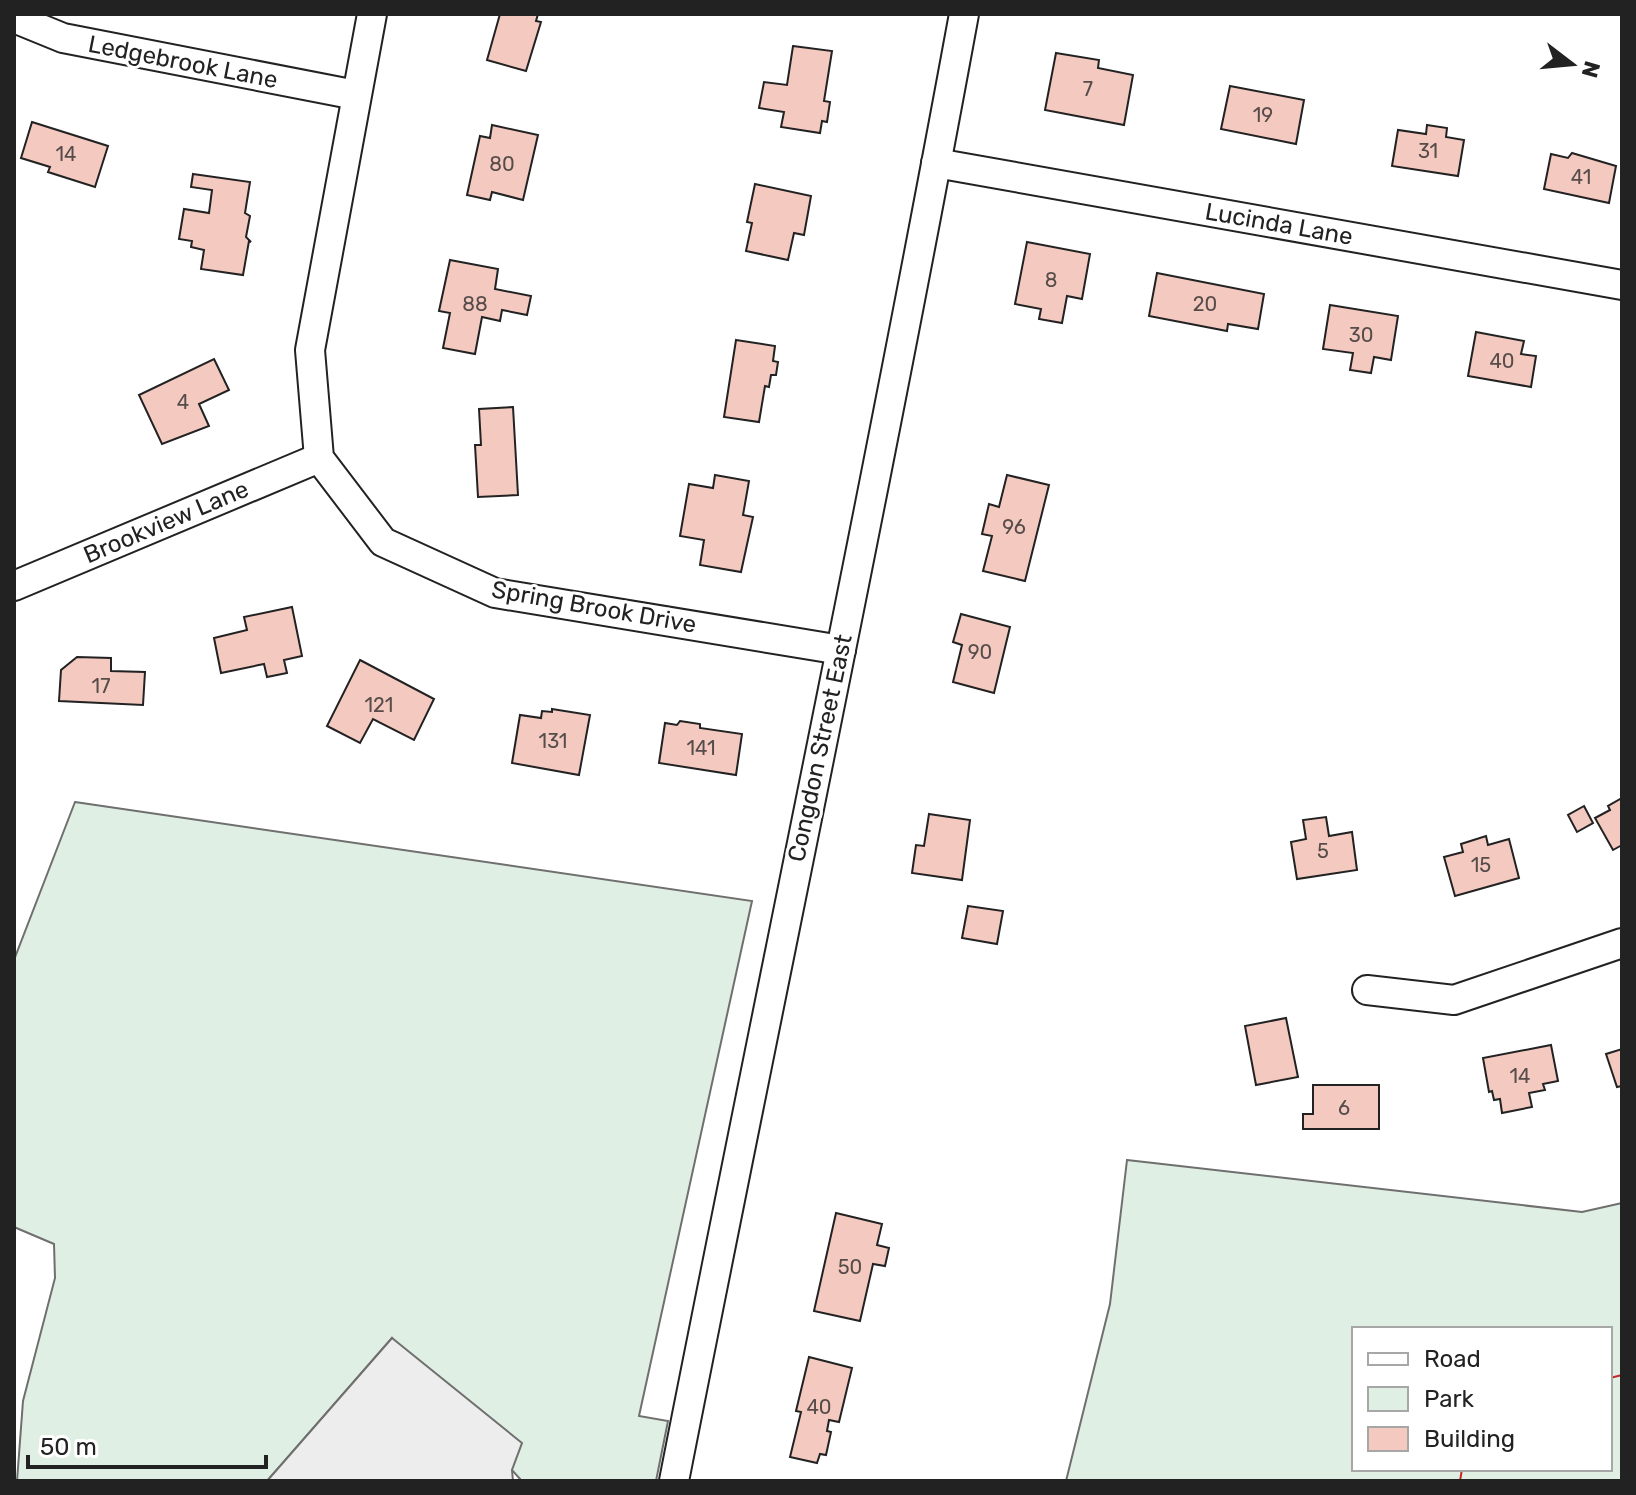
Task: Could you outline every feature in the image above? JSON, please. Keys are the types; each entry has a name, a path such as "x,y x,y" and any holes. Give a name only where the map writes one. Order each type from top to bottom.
{"street":[{"path":"319,458 310,350 372,14"},
{"name":"Congdon Street East","path":"674,1481 775,966 841,650 964,14"},
{"name":"Ledgebrook Lane","path":"14,18 63,38 356,95"},
{"name":"Lucinda Lane","path":"936,163 1622,285"},
{"name":"Brookview Lane","path":"14,586 319,458"},
{"name":"Spring Brook Drive","path":"319,458 383,542 495,593 841,650"},
{"path":"1367,990 1454,1000 1622,943"}],"green space":[{"path":"75,802 752,901 639,1416 668,1421 656,1481 521,1480 392,1338 267,1481 17,1481 23,1401 55,1278 54,1244 14,1227 14,960"},
{"path":"1127,1160 1582,1212 1622,1203 1622,1481 1066,1481 1110,1304"}],"shaded area":[{"path":"392,1338 522,1443 512,1470 513,1481 267,1481"}],"building":[{"path":"500,14 538,14 536,21 541,22 526,71 487,60"},
{"path":"793,46 832,51 824,101 830,102 827,122 822,121 820,133 781,127 784,112 759,108 764,82 787,85"},
{"path":"1056,53 1099,60 1098,68 1133,75 1124,125 1045,110"},
{"path":"1230,86 1304,100 1296,144 1221,129"},
{"path":"32,122 108,146 95,187 48,172 50,167 21,158"},
{"path":"492,125 538,135 523,200 492,192 490,200 467,195 480,136 490,138"},
{"path":"1427,125 1447,128 1446,137 1464,140 1458,176 1392,166 1398,130 1426,134"},
{"path":"1572,153 1616,166 1609,203 1544,189 1551,154 1568,158"},
{"path":"193,174 250,182 245,213 250,216 246,237 251,242 243,275 201,269 204,250 191,247 192,241 179,239 184,209 209,213 212,190 191,187"},
{"path":"755,184 811,196 804,235 794,233 788,260 746,251 752,223 747,222"},
{"path":"1027,242 1090,254 1082,299 1067,296 1062,323 1039,319 1041,309 1015,304"},
{"path":"450,260 498,269 495,289 531,296 527,315 502,310 500,321 482,317 475,354 443,348 450,313 439,311"},
{"path":"1157,273 1264,294 1258,329 1228,324 1227,331 1149,316"},
{"path":"1330,305 1398,316 1391,360 1374,357 1371,373 1350,370 1353,353 1323,349"},
{"path":"1476,332 1524,341 1521,354 1536,356 1531,387 1468,376"},
{"path":"736,340 775,346 773,361 778,362 776,375 771,375 769,387 765,386 759,422 724,417"},
{"path":"214,359 229,390 199,404 209,426 162,444 139,395"},
{"path":"513,407 518,495 478,497 475,445 481,445 479,409"},
{"path":"715,475 749,481 743,515 753,517 741,572 700,565 704,540 680,536 689,484 713,488"},
{"path":"1007,475 1049,485 1025,581 983,571 992,536 982,534 989,504 999,507"},
{"path":"292,607 302,656 284,660 287,673 267,677 264,664 221,673 214,638 247,630 244,617"},
{"path":"961,614 1010,627 994,693 953,682 962,645 953,642"},
{"path":"77,657 111,658 111,671 145,672 143,705 59,701 61,670"},
{"path":"360,660 434,699 414,740 373,719 360,743 327,726"},
{"path":"552,709 590,715 579,775 512,763 520,715 541,718 542,711 552,712"},
{"path":"680,721 700,724 700,728 742,734 736,775 659,763 665,723 677,725"},
{"path":"1622,798 1622,845 1613,850 1595,818 1610,810 1608,806"},
{"path":"1584,806 1593,823 1577,832 1568,815"},
{"path":"929,814 970,820 962,880 912,873 916,845 924,846"},
{"path":"1326,817 1329,836 1352,832 1357,870 1297,879 1291,842 1306,839 1303,820"},
{"path":"1486,836 1488,845 1509,839 1519,878 1455,896 1444,857 1463,852 1461,844"},
{"path":"968,906 1003,911 997,944 962,938"},
{"path":"1286,1018 1298,1077 1256,1085 1245,1026"},
{"path":"1551,1045 1558,1081 1543,1084 1545,1090 1529,1093 1532,1107 1502,1113 1500,1099 1494,1100 1492,1091 1489,1092 1483,1058"},
{"path":"1622,1049 1622,1086 1617,1087 1606,1054"},
{"path":"1313,1085 1379,1085 1379,1129 1303,1129 1303,1114 1313,1114"},
{"path":"836,1213 882,1224 877,1245 889,1248 885,1266 873,1264 860,1321 814,1311"},
{"path":"809,1357 852,1368 839,1422 829,1420 827,1431 831,1432 826,1455 820,1454 817,1463 790,1457 801,1412 796,1411"}],"power":[{"path":"1612,1378 1622,1375"},
{"path":"1460,1481 1462,1471"}]}
